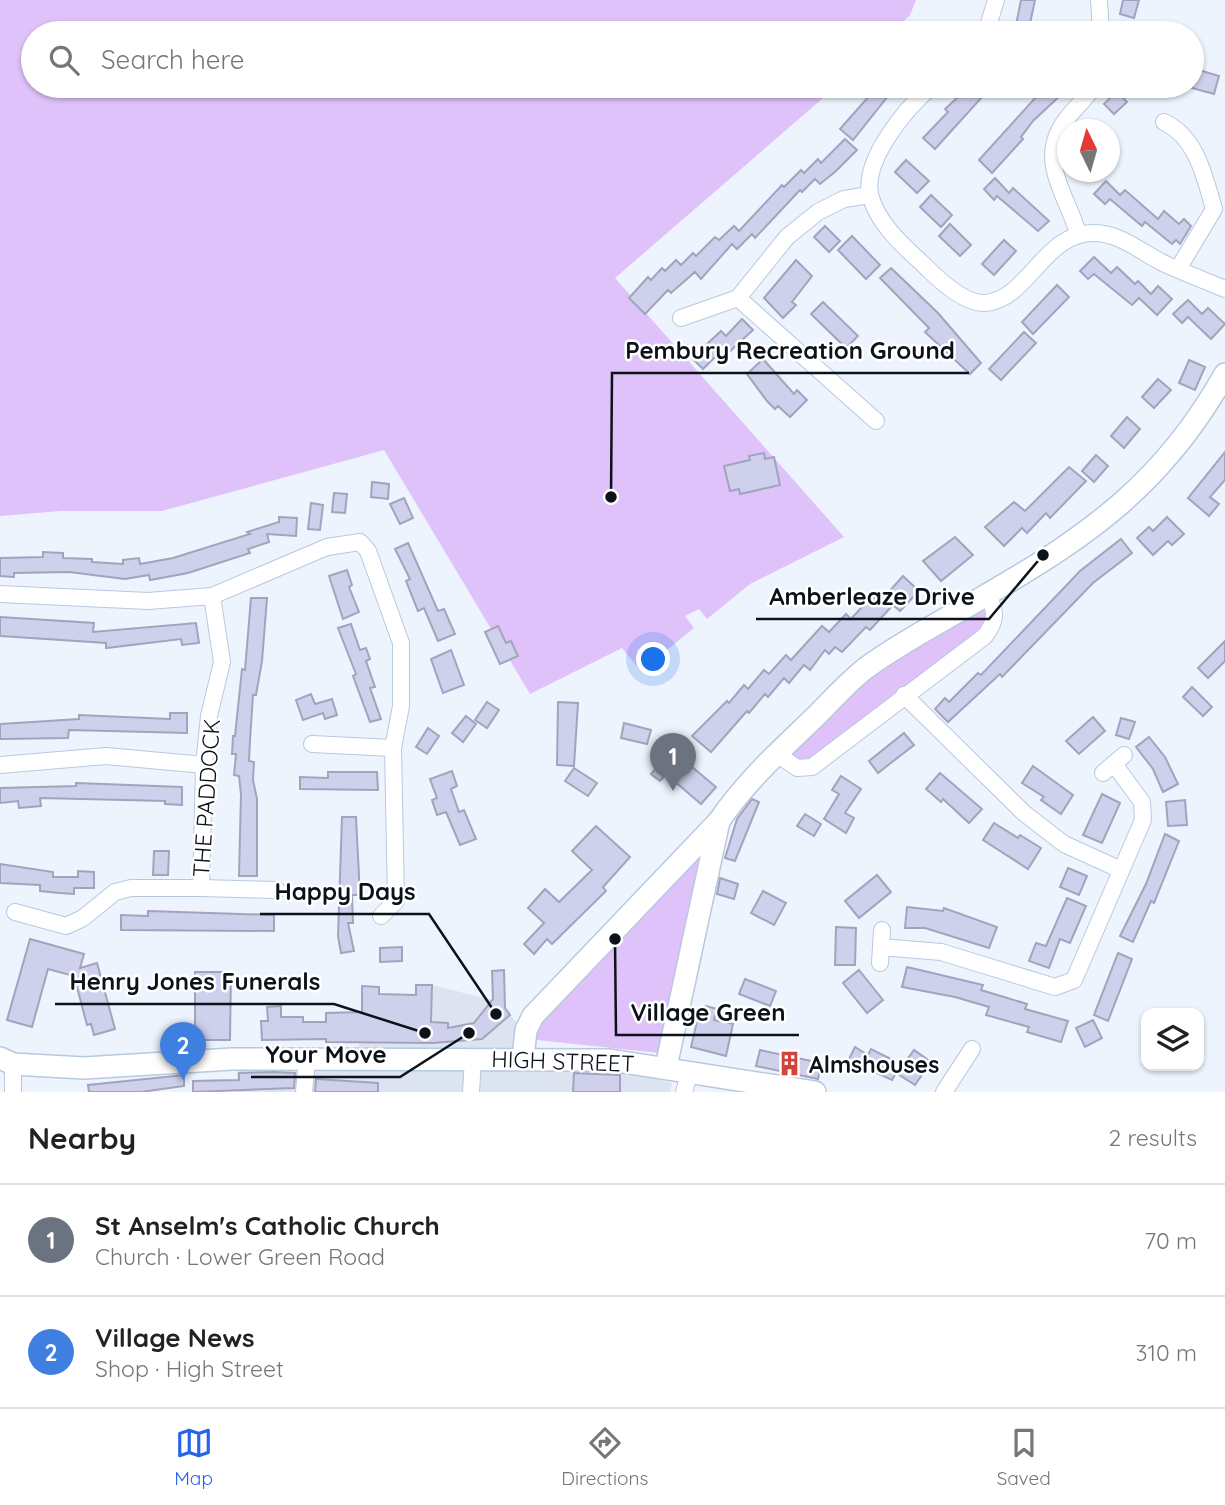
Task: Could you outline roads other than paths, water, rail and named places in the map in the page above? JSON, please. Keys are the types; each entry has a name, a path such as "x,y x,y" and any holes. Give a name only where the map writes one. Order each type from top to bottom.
{"street":[{"path":"989,21 996,0"},
{"path":"1099,0 1100,21"},
{"path":"920,98 897,121 878,156 870,195 889,231 939,280 966,298 985,303 1006,296 1057,246 1078,234 1095,233 1117,237 1178,269 1225,289"},
{"path":"1078,234 1054,173 1051,150 1060,127 1086,98"},
{"path":"1164,122 1180,130 1194,150 1214,209 1178,269"},
{"path":"681,318 738,298 787,237 818,212 845,199 870,195"},
{"path":"738,298 876,421"},
{"path":"523,1058 526,1030 533,1016 719,821 736,796 863,670 904,642 988,595 1085,535 1149,480 1185,437 1225,374"},
{"path":"0,594 148,601 212,596 327,547 360,542 368,551 401,643 401,706 393,748 396,901 381,916"},
{"path":"777,754 797,768 812,767 985,636 995,624 995,611 988,595"},
{"name":"THE PADDOCK","path":"15,912 66,926 83,918 115,892 131,888 201,888 204,765 209,716 222,662 212,596"},
{"path":"904,695 1024,813 1064,844 1121,870"},
{"path":"312,744 393,748"},
{"path":"0,765 106,756 204,765"},
{"path":"882,930 881,955 942,951 1068,991 1080,971 1143,820 1142,802 1113,764"},
{"path":"666,1066 719,821"},
{"path":"201,888 277,890"},
{"path":"944,1092 972,1049"},
{"path":"304,1092 307,1059"},
{"name":"HIGH STREET","path":"6,1061 84,1068 188,1061 307,1059 610,1060 666,1066 815,1092"},
{"path":"471,1092 473,1059"},
{"path":"6,1061 13,1092"},
{"path":"684,1092 690,1071"}],"place":[{"name":"Pembury Recreation Ground","path":"611,497"},
{"name":"Amberleaze Drive","path":"1043,555"},
{"name":"St Anselm's Catholic Church","path":"673,791"},
{"name":"Village Green","path":"615,939"},
{"name":"Happy Days","path":"496,1014"},
{"name":"Henry Jones Funerals","path":"425,1033"},
{"name":"Your Move","path":"469,1033"},
{"name":"Almshouses","path":"789,1064"},
{"name":"Village News","path":"183,1080"}]}
